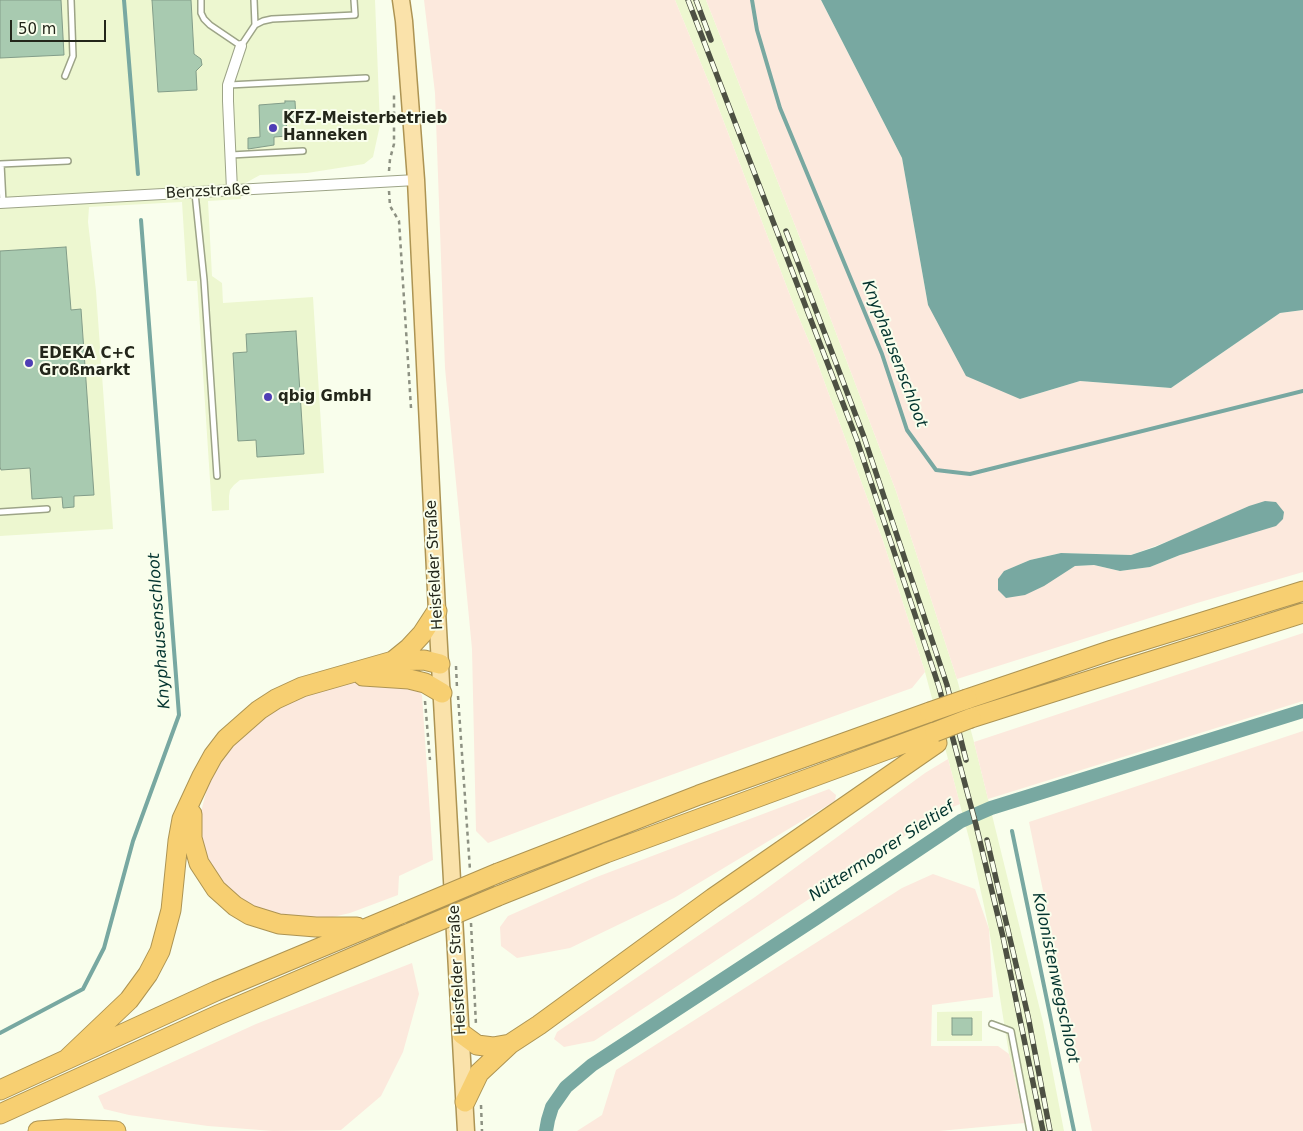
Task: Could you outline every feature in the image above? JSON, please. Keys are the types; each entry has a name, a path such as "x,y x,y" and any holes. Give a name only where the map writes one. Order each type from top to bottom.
{"highway":[{"path":"0,1090 216,991 498,873 699,795 967,699 1112,650 1303,591"},
{"path":"393,661 422,634 437,611"},
{"path":"0,1114 218,1014 498,896 606,853 941,733 971,718 1303,613"},
{"path":"68,1058 129,1000 148,974 160,951 172,910 182,819 192,795 213,756 226,739 242,724 268,705 290,692 323,680 393,661 418,660 440,664"},
{"path":"341,676 382,676 409,679 425,683 442,693"},
{"path":"465,1102 479,1073 510,1044 539,1025 941,733"},
{"path":"192,795 192,838 200,863 216,889 235,906 250,915 279,924 323,928 371,926"},
{"path":"462,1034 477,1045 493,1047 510,1044"},
{"path":"38,1131 66,1129 116,1131"}],"main road":[{"name":"Heisfelder Straße","path":"401,0 416,180 437,611 466,1131"}],"street":[{"path":"232,190 228,84 241,46"},
{"name":"Benzstraße","path":"2,203 416,180"}],"lane":[{"path":"65,76 73,56 71,0"},
{"path":"200,0 201,13 204,19 241,46 255,26 263,21 355,15 354,0"},
{"path":"254,0 255,26"},
{"path":"228,84 366,78"},
{"path":"230,156 303,152"},
{"path":"2,203 1,164 68,161"},
{"path":"195,192 204,280 217,476"},
{"path":"0,512 47,509"},
{"path":"992,1024 1010,1031 1030,1131"}],"path":[{"path":"394,88 394,144 390,159 390,206 398,221 412,414"},
{"path":"425,683 430,764"}],"shaded area":[{"path":"0,0 375,0 380,125 373,157 364,164 307,173 260,175 242,185 241,199 208,201 212,276 222,283 223,303 313,297 324,473 240,480 230,490 229,510 212,511 197,281 187,281 182,202 89,207 88,222 96,291 113,529 0,536"},
{"path":"424,0 675,0 813,351 883,541 925,672 912,688 488,843 476,831 472,649 445,368 435,93"},
{"path":"675,0 706,0 800,238 896,491 957,679 974,742 1043,1022 1064,1131 1027,1131 1009,1054 989,929 971,846 925,672 883,541 813,351"},
{"path":"706,0 821,0 902,158 928,305 1020,399 1080,381 1171,388 1280,313 1303,310 1303,572 1197,603 957,679 896,491 800,238","holes":["1249,506 1180,555 1150,567 1120,571 1094,565 1075,566 1063,573 1004,571 1030,560 1061,553 1131,555 1185,535"]},
{"path":"1303,633 1303,701 988,799 974,742"},
{"path":"358,681 417,689 422,695 433,860 399,876 398,895 350,913 320,920 259,914 227,891 208,863 202,844 200,825 202,808 210,777 222,755 280,703"},
{"path":"1303,731 1303,1131 1092,1131 1029,822"},
{"path":"948,759 960,804 941,812 594,1041 564,1047 554,1039 557,1032 755,897 925,773"},
{"path":"829,789 836,795 835,801 674,898 570,948 517,958 501,946 500,927 508,916 594,878"},
{"path":"933,874 975,889 989,929 993,997 932,1005 931,1046 998,1046 1009,1054 1025,1123 939,1131 577,1131 602,1115 616,1070 902,888"},
{"path":"412,963 419,994 403,1052 381,1096 341,1130 273,1131 208,1126 129,1115 104,1109 98,1096 256,1024"},
{"path":"982,1011 982,1041 937,1041 937,1012"}],"water":[{"path":"821,0 1303,0 1303,310 1280,313 1171,388 1080,381 1020,399 966,376 928,305 902,158"},
{"path":"1265,501 1276,502 1284,512 1283,519 1276,526 1180,555 1150,567 1120,571 1094,565 1075,566 1044,586 1025,595 1006,598 998,590 998,579 1004,571 1030,560 1061,553 1131,555 1155,547 1249,506"}],"building":[{"path":"0,0 61,0 64,55 0,58"},
{"path":"152,0 191,0 194,54 201,59 202,65 196,71 197,90 158,92"},
{"name":"KFZ-Meisterbetrieb Hanneken","path":"285,101 295,101 296,119 286,119 287,136 274,137 274,145 248,149 248,138 260,137 259,105 285,103"},
{"path":"66,247 71,310 81,309 94,495 74,496 74,507 63,508 62,497 32,499 30,468 1,470 0,467 0,251"},
{"name":"qbig GmbH","path":"296,331 304,454 257,457 256,440 238,441 233,353 247,352 246,334"},
{"path":"952,1018 972,1018 972,1035 952,1035"}],"waterway":[{"name":"Knyphausenschloot","path":"124,0 138,174"},
{"name":"Knyphausenschloot","path":"752,0 757,30 780,108 882,354 907,430 936,470 970,474 1303,391"},
{"name":"Knyphausenschloot","path":"0,1033 83,989 104,948 133,841 179,715 141,220"},
{"name":"Nüttermoorer Sieltief","path":"546,1131 552,1107 566,1087 592,1065 961,821 991,808 1303,711"},
{"name":"Kolonistenwegschloot","path":"1012,831 1074,1131"}],"railway":[{"path":"688,0 857,440 939,687 976,825 1003,937 1043,1131"},
{"path":"696,0 711,40"},
{"path":"786,231 864,437 947,685 966,760"},
{"path":"987,840 1028,1016 1050,1131"}],"place":[{"name":"KFZ-Meisterbetrieb Hanneken","path":"273,128"},
{"name":"EDEKA C+C Großmarkt","path":"29,363"},
{"name":"qbig GmbH","path":"268,397"}]}
